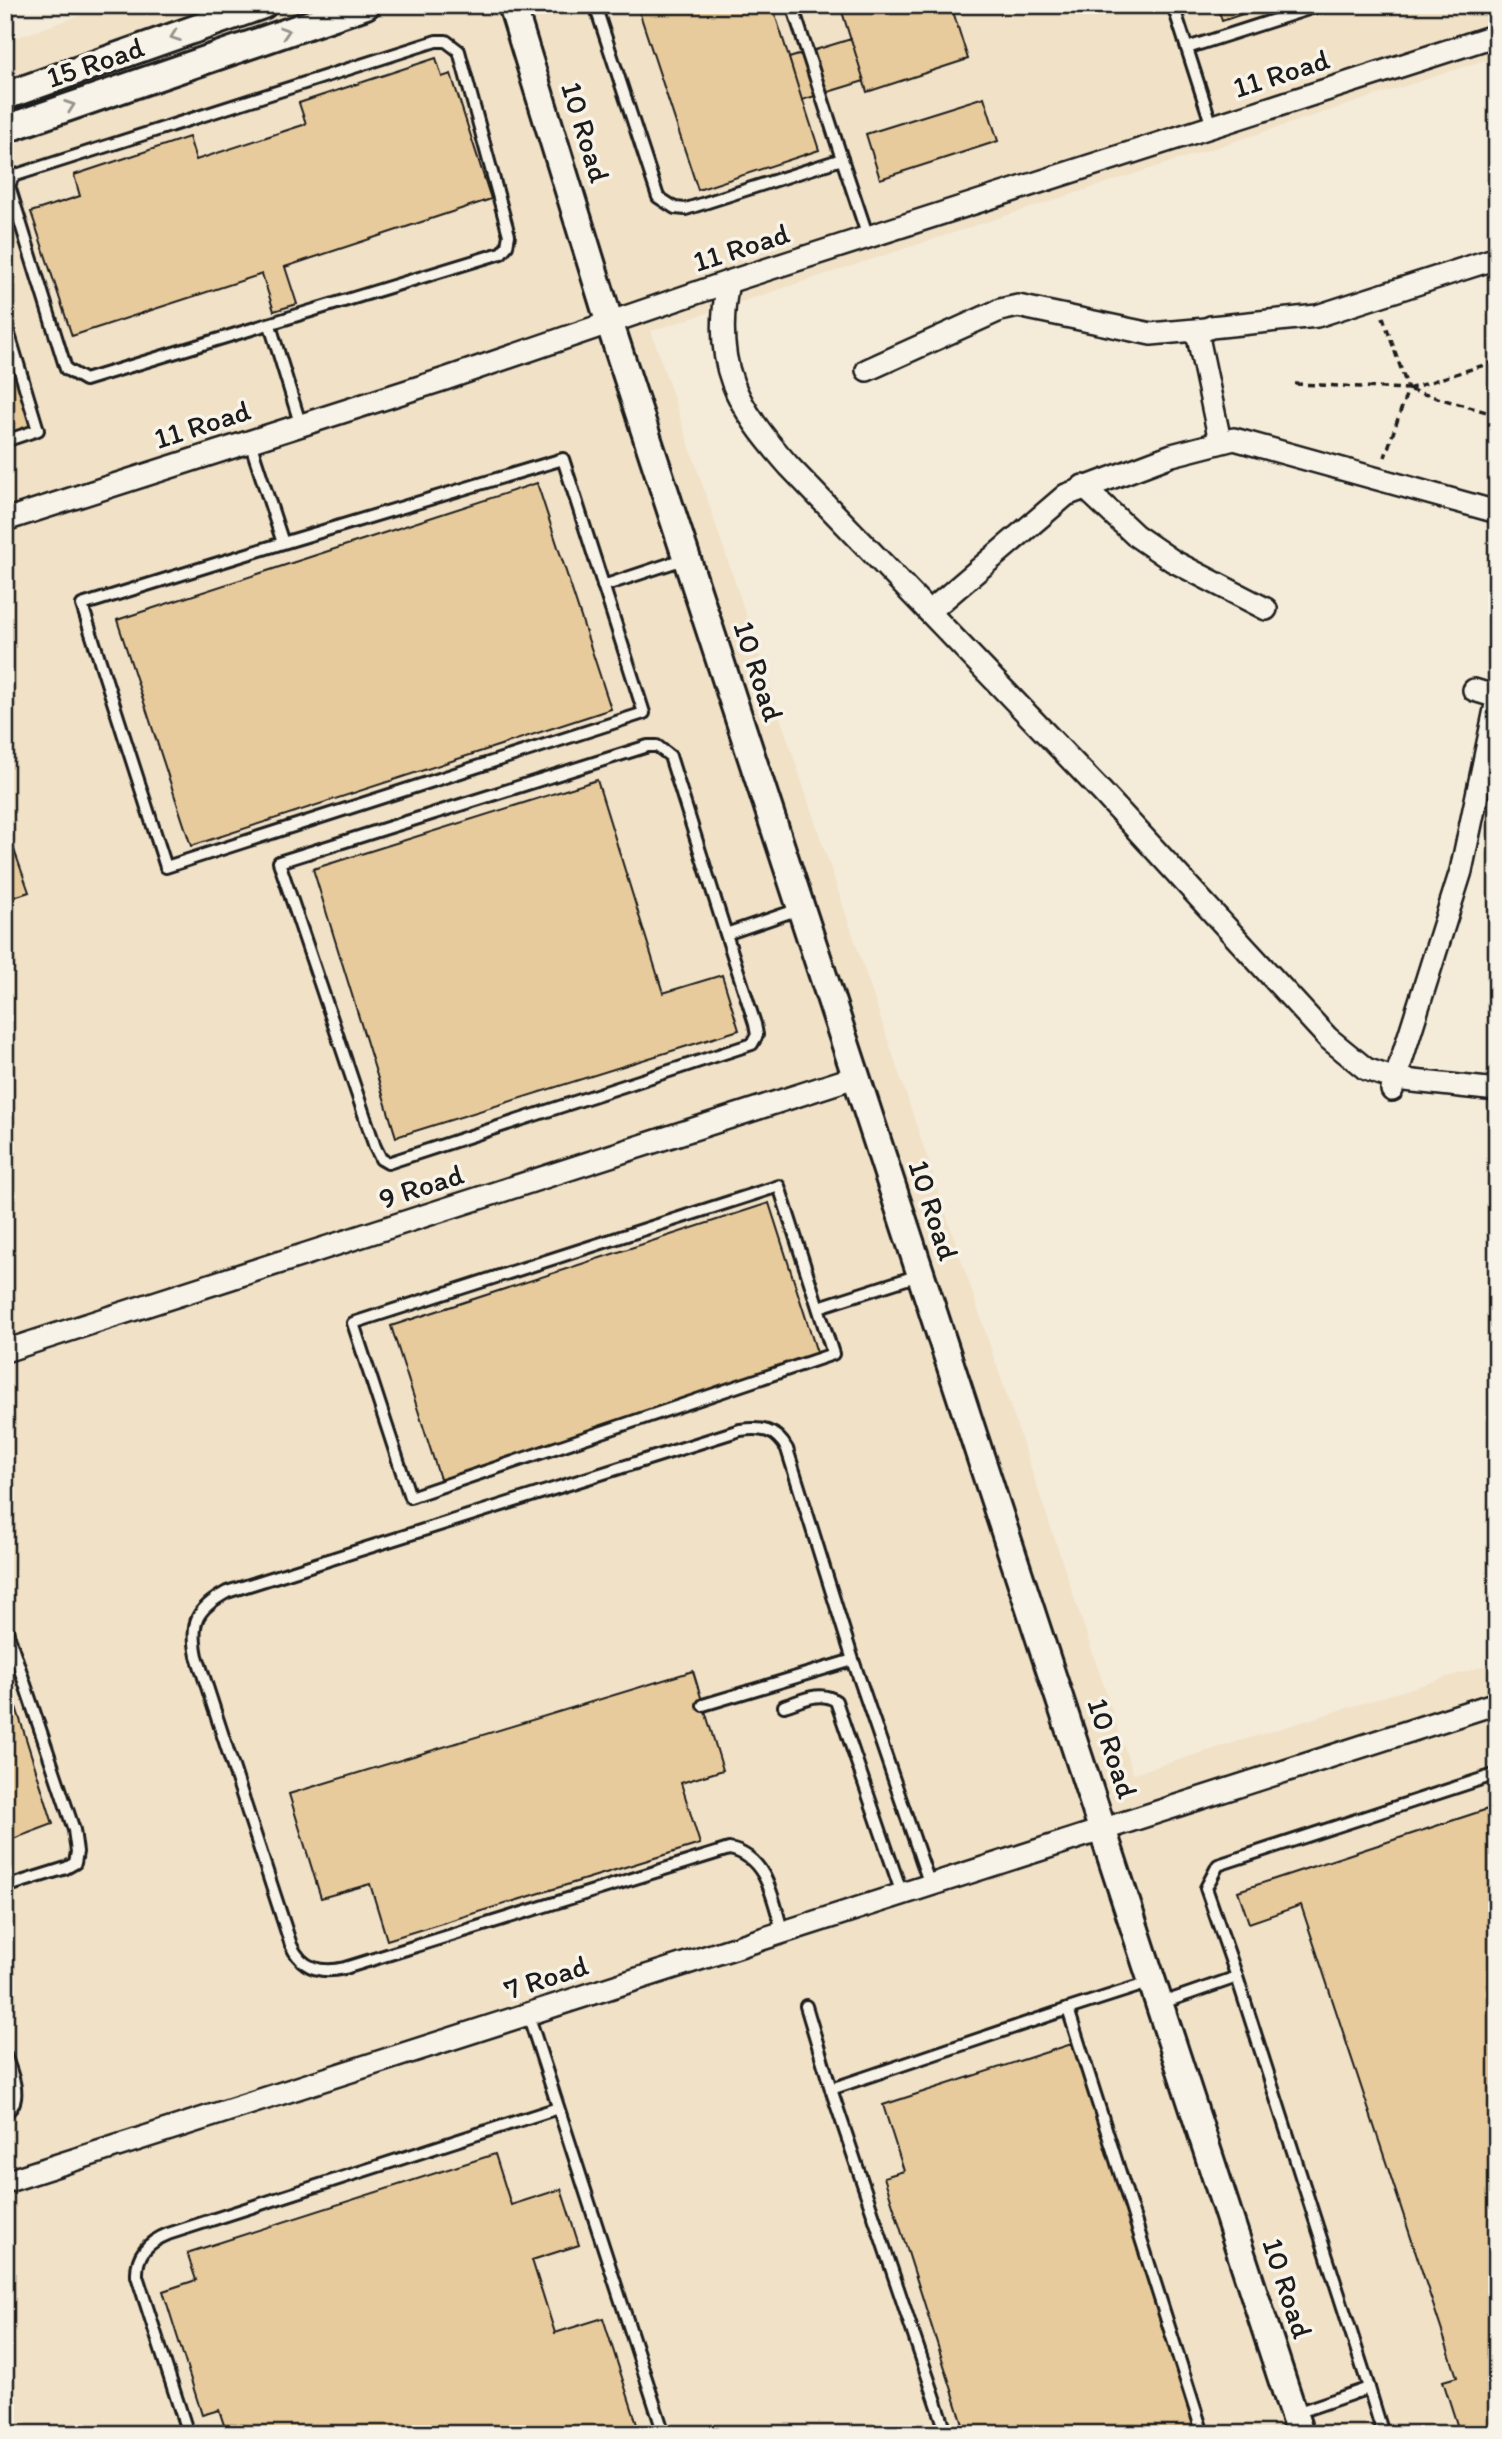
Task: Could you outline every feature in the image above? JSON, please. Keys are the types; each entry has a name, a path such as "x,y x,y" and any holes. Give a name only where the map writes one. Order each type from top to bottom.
{"street":[{"name":"15 Road","path":"5,96 263,5"},
{"name":"10 Road","path":"512,5 609,321 855,1077 1158,1992 1297,2424"},
{"name":"15 Road","path":"5,129 358,7"},
{"name":"11 Road","path":"5,520 249,439 436,382 728,282 1497,35"},
{"path":"867,370 1000,310 1018,306 1151,334 1206,329 1317,316 1497,258"},
{"path":"728,282 723,315 725,354 730,379 751,421 789,466 1102,792 1328,1038 1366,1069 1393,1085 1497,1090"},
{"path":"1206,329 1198,337 1220,441"},
{"path":"929,612 1066,495 1083,486 1220,441 1234,439 1256,443 1497,512"},
{"path":"1083,486 1135,536 1173,561 1266,609"},
{"path":"1393,1085 1461,872 1497,699 1474,690"},
{"name":"9 Road","path":"5,1351 855,1077"},
{"name":"7 Road","path":"5,2182 1497,1703"}],"lane":[{"path":"595,5 658,197 665,204 686,209 842,159"},
{"path":"792,5 869,237"},
{"path":"1172,5 1212,126"},
{"path":"1186,48 1321,5"},
{"path":"436,41 446,41 454,46 459,51 509,235 506,246 500,253 270,325 85,380 76,377 66,369 9,186 10,180 436,41"},
{"path":"5,321 38,430 5,441"},
{"path":"270,325 300,424"},
{"path":"249,439 283,542"},
{"path":"563,459 644,713 166,867 82,605 283,542 563,459"},
{"path":"603,586 688,557"},
{"path":"648,746 657,746 670,756 726,934 755,1024 757,1035 752,1044 388,1163 381,1159 375,1147 279,862 648,746"},
{"path":"726,934 802,908"},
{"path":"779,1186 819,1307 833,1354 410,1497 353,1324 779,1186"},
{"path":"819,1307 921,1274"},
{"path":"783,1934 762,1868 740,1851 729,1849 345,1968 328,1972 311,1968 298,1959 291,1945 197,1656 194,1623 202,1610 226,1592 727,1434 757,1428 770,1431 787,1449 853,1660 930,1885"},
{"path":"5,1625 74,1830 78,1853 75,1863 66,1868 5,1887"},
{"path":"703,1705 853,1660"},
{"path":"784,1706 828,1695 836,1701 902,1894"},
{"path":"1383,2434 1206,1888 1218,1865 1497,1774"},
{"path":"831,2089 1068,2009 1237,1977"},
{"path":"806,2006 831,2089 947,2434"},
{"path":"1068,2009 1203,2434"},
{"path":"528,2014 664,2434"},
{"path":"5,2055 15,2084 15,2099 11,2109 5,2113"},
{"path":"188,2434 136,2276 139,2255 149,2245 168,2234 558,2108"},
{"path":"1297,2424 1369,2388"}],"path":[{"path":"1383,317 1408,389 1385,457"},
{"path":"1408,389 1497,360"},
{"path":"1295,384 1408,389 1497,415"}],"shaded area":[{"path":"110,5 1497,5 1497,56 651,331 1133,1774 1497,1662 1497,2434 5,2434 5,42"}],"building":[{"path":"637,5 772,5 819,150 698,190"},
{"path":"840,5 951,5 968,59 867,92"},
{"path":"1217,5 1269,5 1222,21"},
{"path":"851,39 864,81 802,100 789,58"},
{"path":"436,58 442,77 451,74 491,199 285,267 297,304 274,311 262,274 72,336 31,212 80,196 74,175 189,137 196,160 306,124 299,103"},
{"path":"984,97 998,141 880,179 866,134"},
{"path":"5,316 42,424 5,436"},
{"path":"537,483 611,709 191,846 117,620"},
{"path":"597,780 663,993 722,975 739,1030 396,1137 313,869"},
{"path":"5,824 29,892 5,900"},
{"path":"769,1203 819,1359 441,1482 391,1326"},
{"path":"693,1671 723,1770 681,1783 700,1844 387,1940 370,1884 321,1898 289,1794"},
{"path":"5,1672 53,1824 5,1842"},
{"path":"1497,1806 1497,2434 1460,2434 1443,2381 1457,2377 1301,1905 1249,1923 1238,1891"},
{"path":"1084,2040 1210,2434 966,2434 884,2177 904,2171 883,2105"},
{"path":"495,2154 511,2205 561,2189 579,2245 532,2260 555,2333 603,2318 640,2434 227,2434 219,2410 202,2415 163,2291 196,2280 187,2253"}]}
